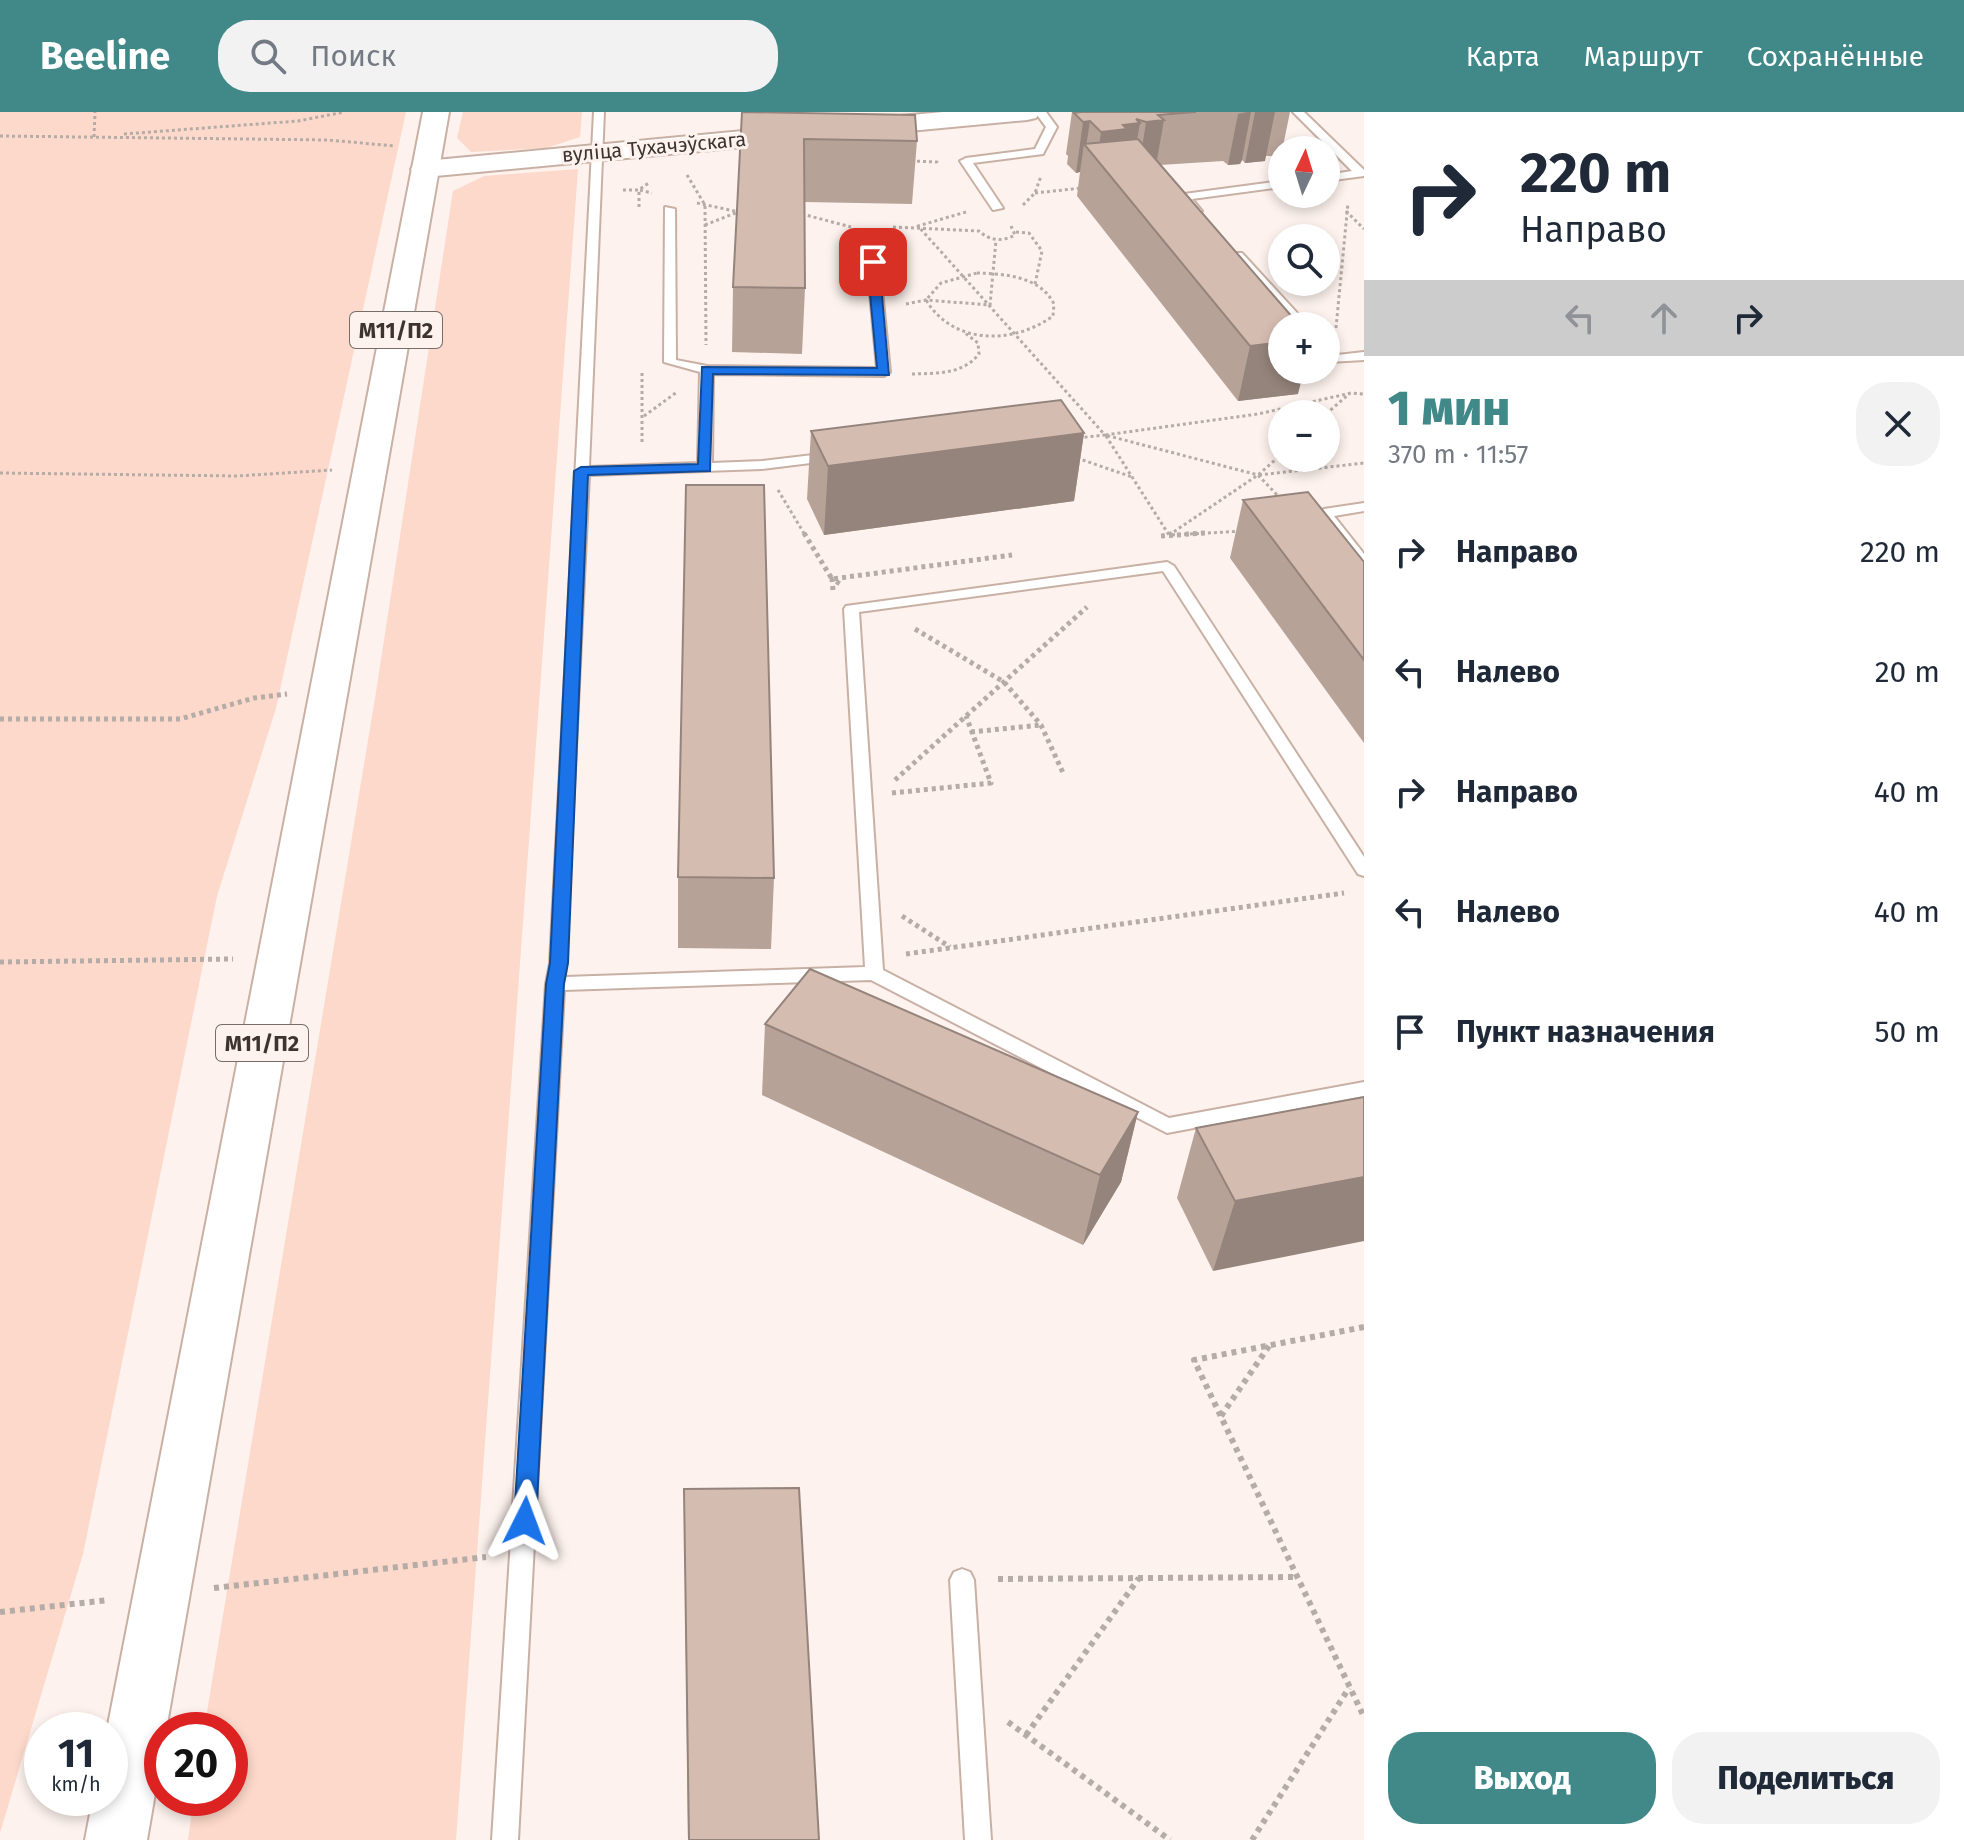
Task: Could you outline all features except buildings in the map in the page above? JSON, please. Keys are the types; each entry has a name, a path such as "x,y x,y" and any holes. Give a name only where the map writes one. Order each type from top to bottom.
{"main road":[{"name":"М11/П2","path":"116,1840 436,112"},
{"name":"вуліца Тухачэўскага","path":"426,159 599,151 1027,112"}],"lane":[{"path":"505,1840 555,984 559,963 599,112"},
{"path":"997,208 966,161 1039,152 1052,127 1040,112"},
{"path":"1298,112 1362,173"},
{"path":"1340,176 1362,173"},
{"path":"1206,221 1184,197 1268,186"},
{"path":"669,209 670,362 707,370 884,372 871,239"},
{"path":"1227,244 1290,312"},
{"path":"1340,355 1364,356"},
{"path":"705,468 707,370"},
{"path":"581,471 762,465 841,456"},
{"path":"1364,507 1324,513 1364,562"},
{"path":"873,966 851,609 1167,566 1364,870"},
{"path":"555,984 873,966 1167,1126 1364,1089"},
{"path":"962,1580 978,1840"}],"path":[{"path":"92,137 95,112"},
{"path":"92,137 298,121 344,112"},
{"path":"0,136 328,140 426,159"},
{"path":"1022,206 1035,193 1047,159 1039,152"},
{"path":"681,165 705,205 707,370"},
{"path":"1334,312 1345,211 1362,173"},
{"path":"1035,193 1092,187"},
{"path":"1345,211 1364,229"},
{"path":"705,225 739,212"},
{"path":"1008,224 1015,215"},
{"path":"918,226 1105,435 1169,535"},
{"path":"1016,232 1029,233 1042,251 1035,284"},
{"path":"990,305 996,240"},
{"path":"884,372 906,375 951,373 967,367 979,354 978,343 931,313 926,300 931,290 944,281 963,275 993,273 1035,284 1052,297 1055,307 1053,316 1045,325 1014,335 964,332"},
{"path":"878,308 926,300 990,305"},
{"path":"1340,366 1364,394"},
{"path":"1077,438 1258,414 1351,393 1364,394"},
{"path":"1340,402 1351,393"},
{"path":"1105,435 1258,475 1364,463"},
{"path":"1076,458 1132,477"},
{"path":"762,465 832,579 1016,555"},
{"path":"864,807 1169,535 1268,466"},
{"path":"0,473 237,476 369,470"},
{"path":"1258,475 1310,528 1331,523"},
{"path":"1154,537 1247,531"},
{"path":"0,719 180,719 254,698 328,690"},
{"path":"878,795 991,783 966,716"},
{"path":"971,732 1041,725"},
{"path":"873,966 950,947 1349,892"},
{"path":"871,896 950,947"},
{"path":"0,962 278,958"},
{"path":"1364,1327 1194,1360 1364,1717"},
{"path":"1221,1416 1270,1345"},
{"path":"0,1612 523,1552"},
{"path":"962,1580 1297,1577"},
{"path":"1026,1735 1139,1578"},
{"path":"1252,1840 1349,1688"},
{"path":"969,1694 1170,1840"}],"shaded area":[{"path":"0,112 406,112 276,708 217,896 83,1554 36,1712 24,1712 24,1752 0,1833"},
{"path":"463,112 582,112 580,137 546,148 471,152 457,138"},
{"path":"578,169 456,1840 188,1840 191,1816 248,1816 248,1712 207,1712 376,692 453,191 484,176"}],"route":[{"path":"525,1521 555,984 559,963 581,471 705,468 707,370 884,372 873,262"}]}
